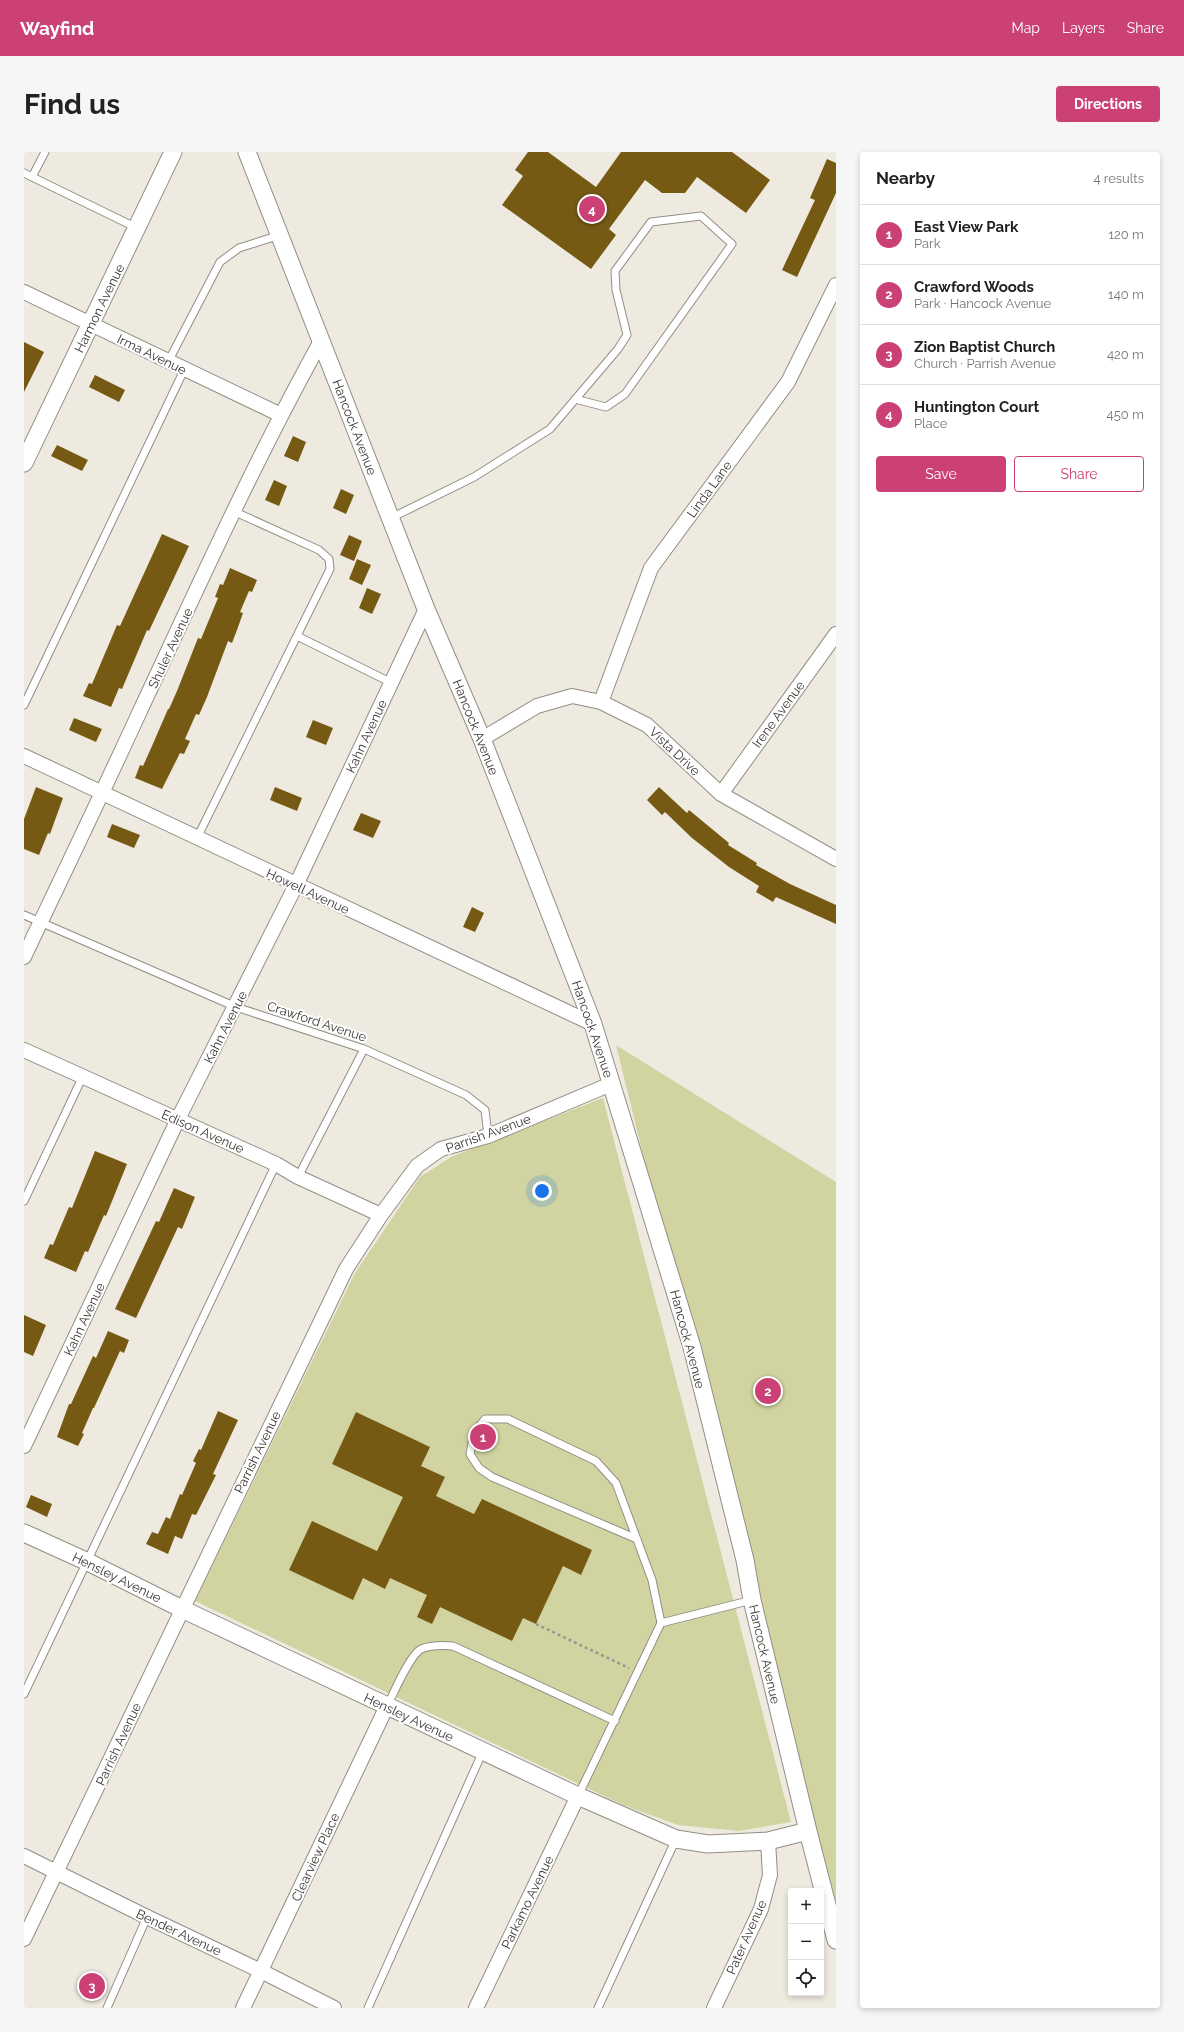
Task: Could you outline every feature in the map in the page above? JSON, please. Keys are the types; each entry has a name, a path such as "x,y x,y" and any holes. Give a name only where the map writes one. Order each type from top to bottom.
{"street":[{"name":"Harmon Avenue","path":"24,463 173,152"},
{"name":"Hancock Avenue","path":"247,152 426,609 482,739 593,1024 692,1347 745,1560 752,1600 808,1831 836,1940"},
{"name":"Linda Lane","path":"601,702 651,568 788,382 836,285"},
{"name":"Irma Avenue","path":"24,292 184,370 281,415"},
{"name":"Shuler Avenue","path":"24,957 233,511 281,415 321,341"},
{"name":"Kahn Avenue","path":"24,1446 178,1119 236,1007 296,885 426,609"},
{"name":"Irene Avenue","path":"721,794 836,634"},
{"name":"Vista Drive","path":"482,739 537,706 572,696 601,702 647,724 721,794 836,859"},
{"name":"Howell Avenue","path":"24,756 593,1024"},
{"name":"Edison Avenue","path":"24,1050 82,1078 178,1119 276,1164 298,1177 381,1215"},
{"name":"Parrish Avenue","path":"24,1940 346,1269 381,1215 417,1166 441,1149 488,1136 611,1084"},
{"name":"Hensley Avenue","path":"24,1534 88,1562 182,1609 578,1796 676,1839 708,1844 768,1841 808,1831"},
{"name":"Clearview Place","path":"243,2008 387,1706"},
{"name":"Parkamo Avenue","path":"476,2008 578,1796"},
{"name":"Pater Avenue","path":"714,2008 761,1909 770,1875 768,1841"},
{"name":"Bender Avenue","path":"24,1856 334,2008"}],"lane":[{"path":"32,177 44,152"},
{"path":"24,174 137,229"},
{"path":"391,518 474,477 550,429 575,399 618,349 627,335 616,290 615,271 651,222 701,216 732,244 625,394 606,407 575,399"},
{"path":"168,362 220,262 239,248 280,235"},
{"path":"24,706 184,370"},
{"path":"197,838 330,569 329,559 319,550 233,511"},
{"path":"296,636 392,683"},
{"name":"Crawford Avenue","path":"24,915 236,1007 364,1049 466,1095 485,1110 488,1136"},
{"path":"298,1177 364,1049"},
{"path":"24,1201 82,1078"},
{"path":"24,1694 276,1164"},
{"path":"578,1796 662,1623 652,1580 637,1539 616,1483 596,1461 508,1419 485,1419 474,1433 470,1454 479,1468 492,1477 637,1539"},
{"path":"662,1623 752,1600"},
{"path":"387,1706 412,1658 420,1650 436,1645 453,1646 615,1721"},
{"path":"368,2008 483,1751"},
{"path":"598,2008 676,1839"},
{"path":"107,2008 147,1917"}],"path":[{"path":"536,1624 638,1673"}],"green space":[{"path":"616,1045 836,1182 836,1940"},
{"path":"603,1098 791,1822 739,1831 678,1825 623,1805 195,1601 355,1273 420,1177 451,1157"}],"building":[{"path":"528,152 548,152 596,187 621,152 732,152 770,180 746,213 697,177 685,193 662,193 645,180 609,229 616,235 591,269 502,205 523,176 515,170"},
{"path":"827,159 836,163 836,193 797,277 782,270 815,200 810,198"},
{"path":"24,342 44,352 24,392"},
{"path":"95,375 125,390 119,402 89,387"},
{"path":"293,436 306,442 298,462 284,456"},
{"path":"57,445 88,460 82,471 51,456"},
{"path":"274,480 287,486 279,506 265,500"},
{"path":"341,489 354,495 346,514 333,508"},
{"path":"162,534 189,546 149,631 147,630 122,689 119,688 111,707 83,696 89,683 92,684 117,625 120,626"},
{"path":"349,535 362,541 354,561 340,555"},
{"path":"357,559 371,565 362,585 349,579"},
{"path":"230,568 257,580 252,592 249,591 240,612 243,613 232,643 228,641 207,697 199,715 196,714 185,739 190,741 184,754 180,753 162,789 135,778 140,765 143,766 169,709 198,638 201,639 218,598 215,597 220,584 223,585"},
{"path":"367,588 381,594 372,614 359,608"},
{"path":"74,718 102,729 96,742 69,730"},
{"path":"313,720 333,728 326,745 306,737"},
{"path":"36,787 63,798 50,834 48,833 39,855 24,849 24,819"},
{"path":"275,787 302,798 297,811 270,800"},
{"path":"659,787 687,813 689,810 729,843 728,845 757,863 756,865 790,884 836,905 836,924 776,897 773,902 756,892 759,886 729,867 692,838 665,812 662,815 647,800"},
{"path":"361,813 381,821 373,838 353,830"},
{"path":"112,824 140,835 134,848 107,837"},
{"path":"472,907 484,913 475,932 463,927"},
{"path":"95,1151 127,1164 106,1216 104,1215 88,1252 85,1251 76,1272 44,1258 50,1244 53,1245 69,1207 72,1208"},
{"path":"174,1188 195,1197 182,1229 178,1227 136,1318 115,1309 156,1221 159,1222"},
{"path":"24,1315 46,1325 33,1356 24,1352"},
{"path":"108,1331 129,1340 124,1353 120,1351 93,1408 78,1446 57,1437 69,1404 71,1404 93,1356 96,1358"},
{"path":"218,1411 238,1420 213,1474 216,1475 196,1515 192,1514 182,1539 175,1536 168,1554 146,1544 152,1532 158,1534 166,1517 170,1519 180,1494 182,1495 196,1463 193,1461 199,1449 201,1450"},
{"path":"356,1412 430,1447 421,1466 445,1477 436,1496 474,1514 482,1499 592,1550 581,1575 563,1566 536,1624 523,1618 512,1641 440,1607 432,1624 417,1617 427,1595 390,1578 385,1589 363,1578 353,1600 289,1570 312,1521 377,1551 403,1497 332,1464"},
{"path":"31,1495 52,1504 47,1517 26,1507"}],"place":[{"name":"Huntington Court","path":"592,209"},
{"name":"Crawford Woods","path":"768,1391"},
{"name":"East View Park","path":"483,1437"},
{"name":"Zion Baptist Church","path":"92,1986"}]}
